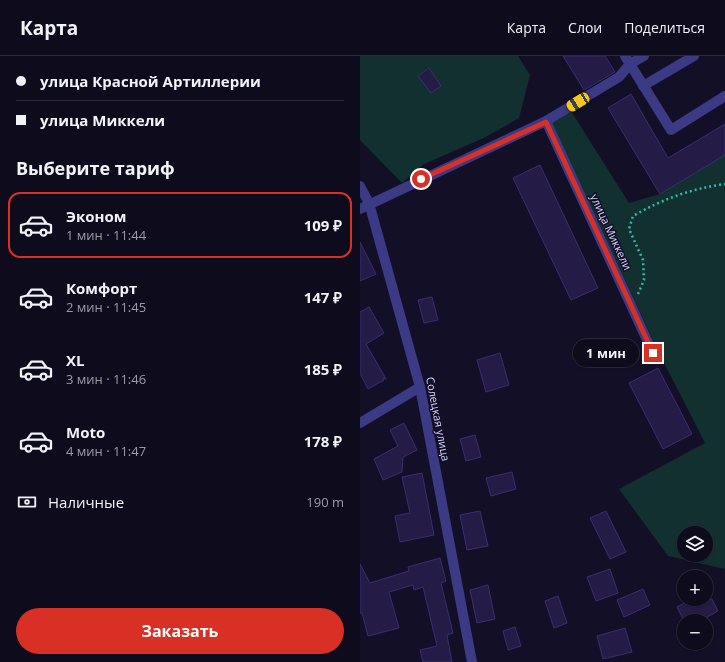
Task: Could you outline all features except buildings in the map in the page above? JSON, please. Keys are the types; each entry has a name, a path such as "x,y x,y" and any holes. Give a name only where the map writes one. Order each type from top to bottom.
{"street":[{"path":"360,209 369,203 546,122 619,77 628,60 644,56"},
{"path":"643,86 694,56"},
{"path":"628,60 671,130 725,96"},
{"name":"улица Миккели","path":"546,122 653,353"},
{"name":"Солецкая улица","path":"360,186 369,203 420,387 472,662"},
{"path":"360,423 420,387"}],"path":[{"path":"632,306 644,280 643,260 629,230 633,216 662,200 710,186 725,184"}],"green space":[{"path":"360,56 518,56 530,75 519,118 484,138 424,164 402,183 360,140"},
{"path":"571,111 629,203 660,194 725,154 725,569 694,562 713,562 713,526 677,526 677,558 668,556 619,489 705,443 658,351 552,123"}],"route":[{"path":"421,179 546,122 653,353"}]}
